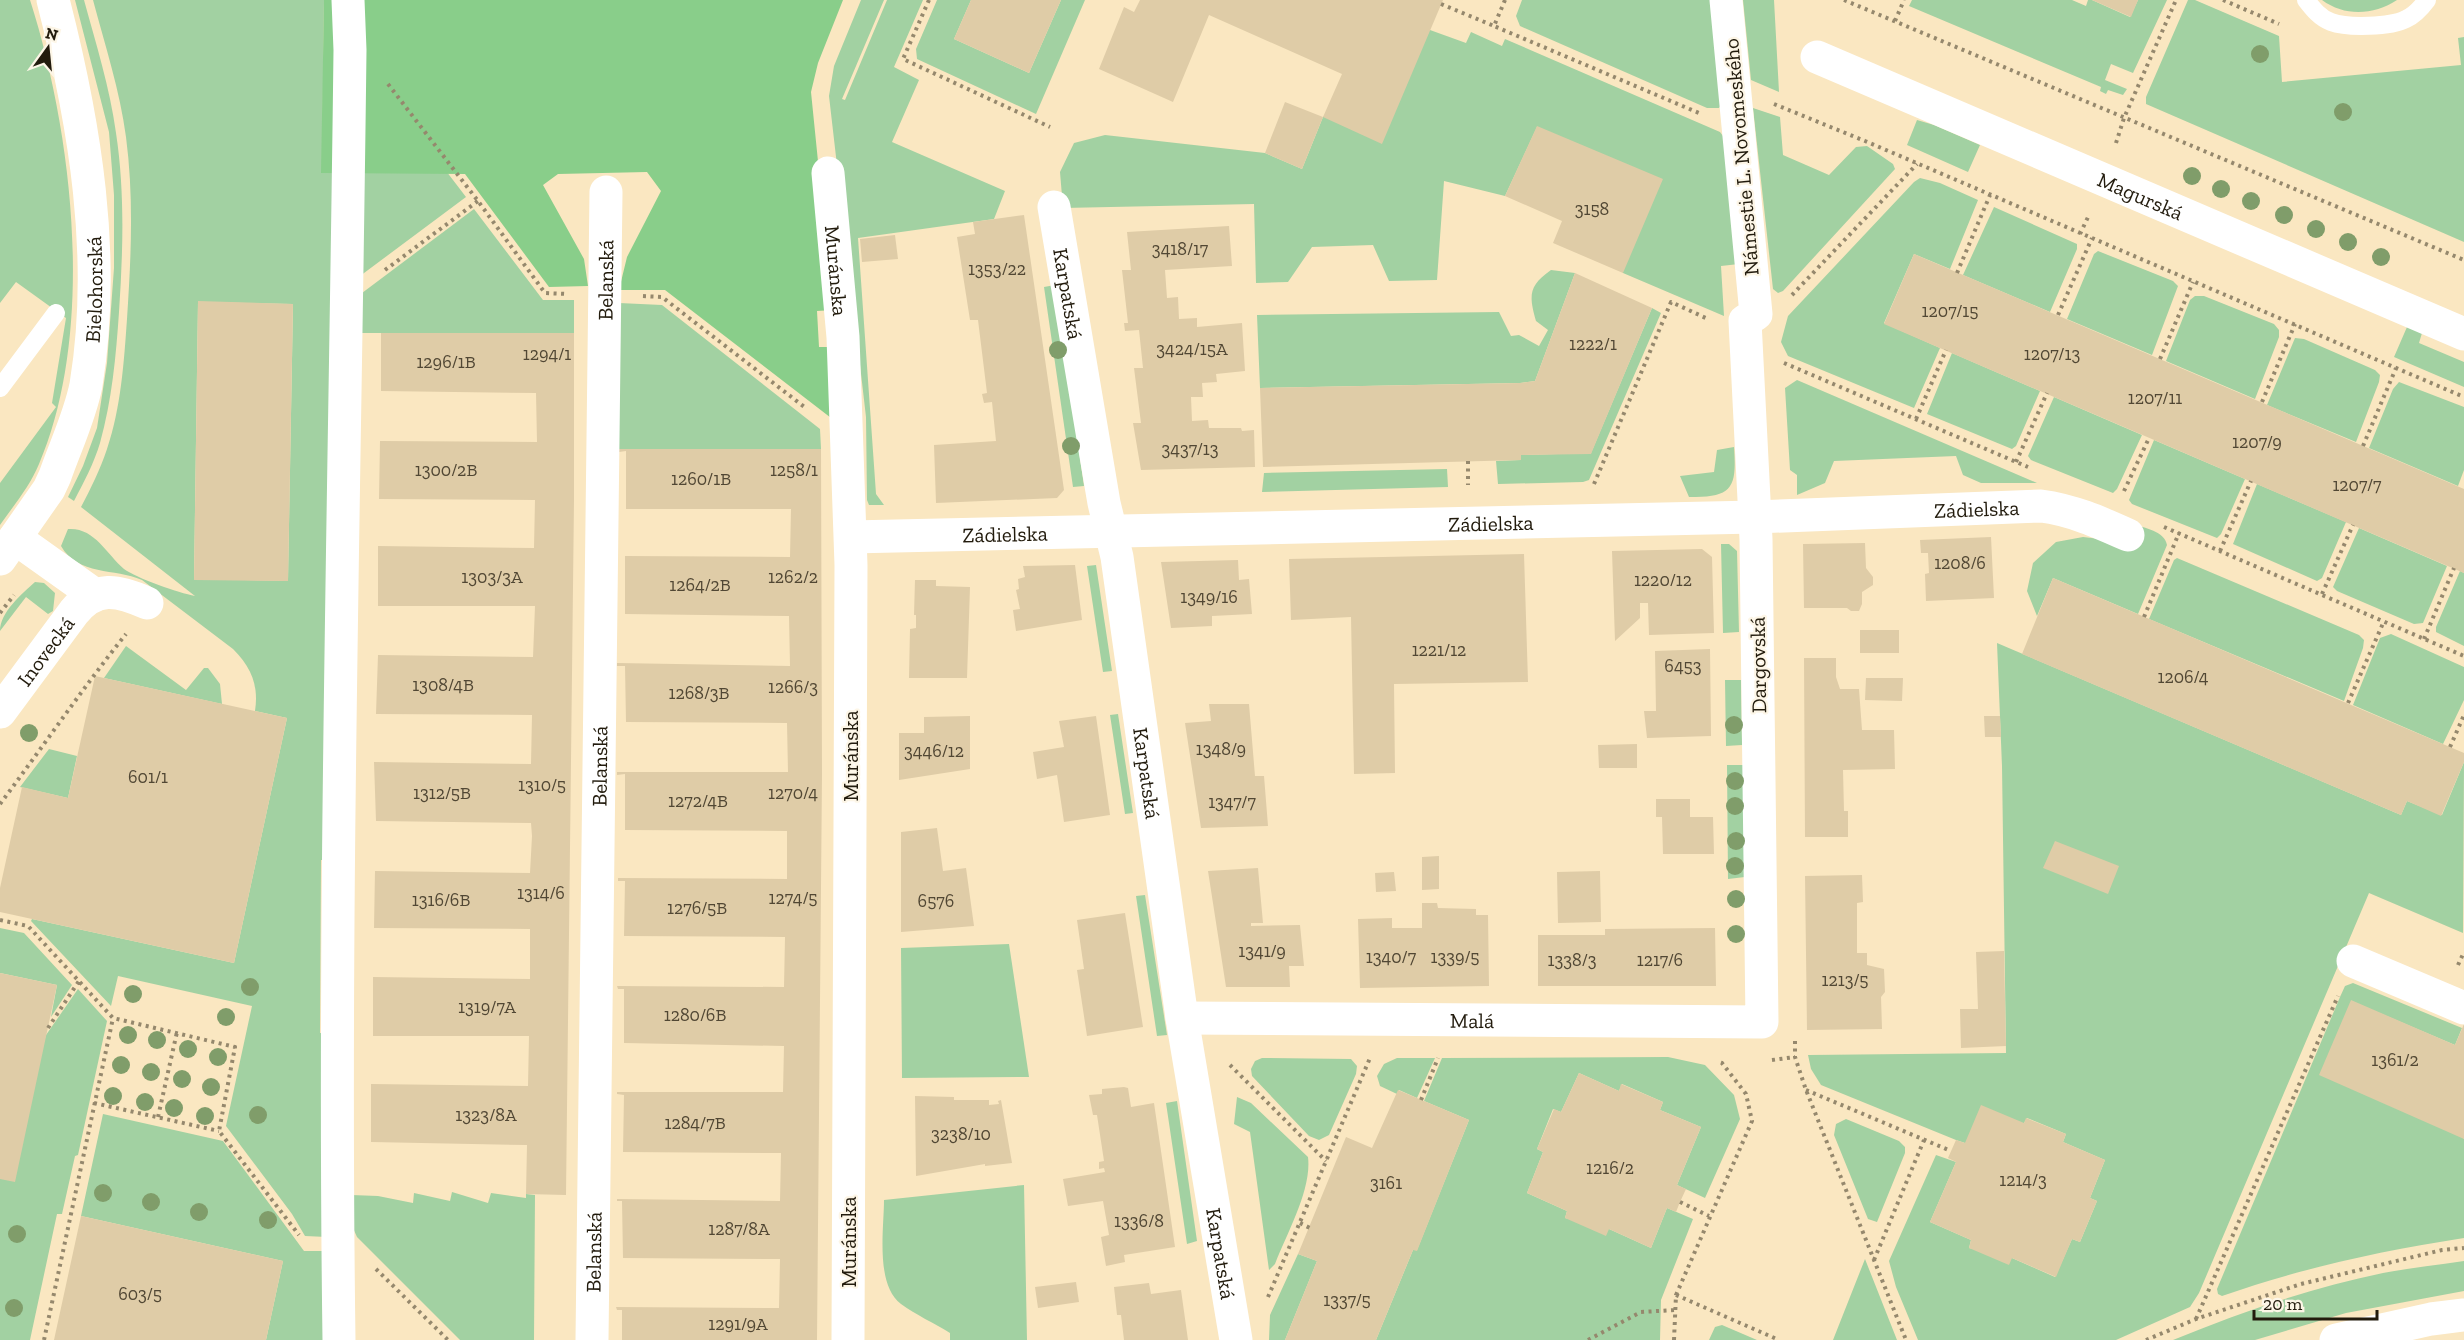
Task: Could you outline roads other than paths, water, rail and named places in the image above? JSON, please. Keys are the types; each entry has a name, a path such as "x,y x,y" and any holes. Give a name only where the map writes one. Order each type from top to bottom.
{"street":[{"name":"Bielohorská","path":"8,549 55,476 85,388 92,334 93,268 86,162 77,102 53,0"},
{"path":"339,1340 337,1237 340,743 350,50 348,0"},
{"name":"Námestie L. Novomeského","path":"1726,0 1756,314"},
{"name":"Magurská","path":"1817,57 2464,334"},
{"name":"Muránska","path":"828,173 843,337 851,537 848,1340"},
{"name":"Belanská","path":"592,1340 606,192"},
{"name":"Karpatská","path":"1054,207 1120,580 1182,1018 1236,1340"},
{"name":"Dargovská","path":"1756,314 1745,321 1755,517 1762,1022"},
{"name":"Zádielska","path":"851,537 1755,517 2041,506 2082,515 2128,535"},
{"path":"8,549 95,595 119,593 147,603"},
{"name":"Inovecká","path":"0,711 74,612 84,601 95,595"},
{"path":"2353,961 2464,1008"},
{"name":"Malá","path":"1182,1018 1762,1022"},
{"path":"2336,1340 2432,1319 2464,1315"}],"lane":[{"path":"2306,0 2324,17 2345,26 2395,24 2414,14 2427,0"},
{"path":"0,387 56,313"}]}
